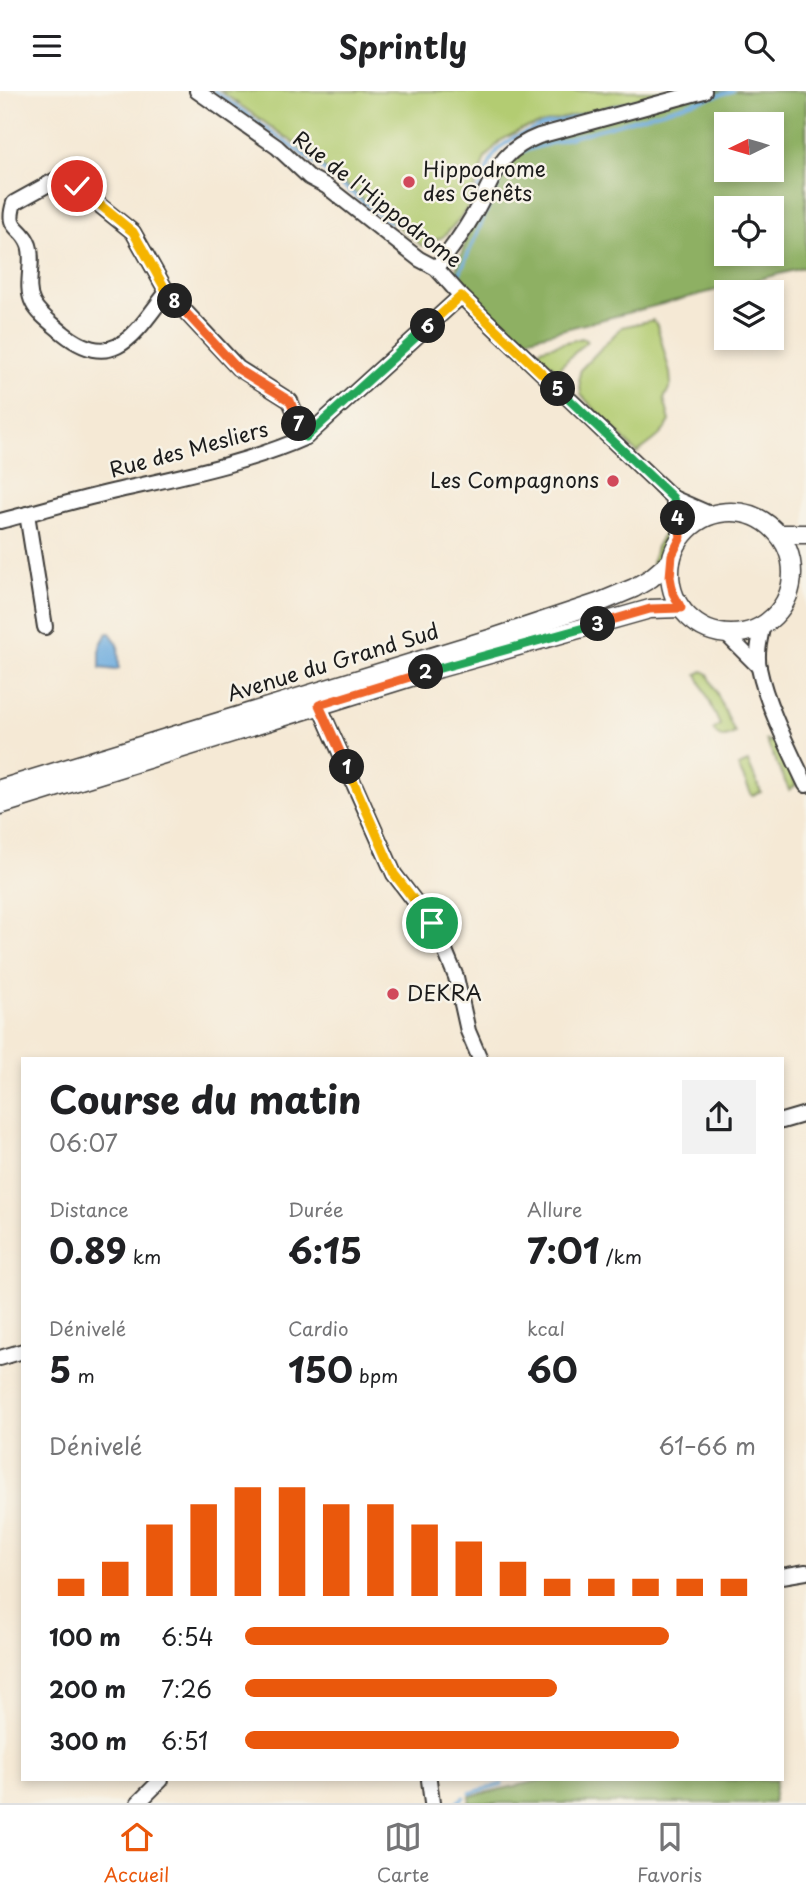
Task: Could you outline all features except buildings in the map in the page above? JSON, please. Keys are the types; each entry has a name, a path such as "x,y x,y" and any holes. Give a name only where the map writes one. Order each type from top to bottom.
{"main road":[{"path":"730,511 748,514 765,522 779,534 790,557 791,582 782,606 763,624 746,632 726,634 700,626 681,608 671,586 671,561 681,537 695,523 730,511"},
{"path":"779,534 806,534"},
{"name":"Avenue du Grand Sud","path":"0,789 496,637 598,603 634,589 671,561"},
{"path":"791,582 806,567"},
{"name":"Avenue du Grand Sud","path":"0,805 440,668 629,615 659,608 681,608"}],"street":[{"name":"Rue de l'Hippodrome","path":"197,91 277,147 309,177 326,186 419,259 436,268 461,296 673,498 712,515"},
{"path":"436,268 457,242 506,156 521,143 704,91"},
{"path":"167,292 123,345 98,350 80,345 32,302 30,246 13,226 11,218 14,203 60,176 65,176 133,232 167,292 238,369 290,401 306,437"},
{"name":"Rue des Mesliers","path":"0,521 75,500 184,475 284,447 306,437 461,296"},
{"path":"673,498 681,537"},
{"path":"27,514 45,627"},
{"path":"763,624 758,647 759,667 779,724 806,785"},
{"path":"726,634 759,667"},
{"path":"319,705 394,874 436,929 456,977 468,1031 479,1057"},
{"path":"784,1120 806,1114"},
{"path":"0,1358 21,1352"},
{"path":"784,1576 806,1572"},
{"path":"138,1803 160,1781"},
{"path":"429,1781 432,1803"}],"green space":[{"name":"Hippodrome des Genêts","path":"220,91 668,91 522,129 500,141 485,158 468,207 443,237 422,246 291,141"},
{"path":"704,91 806,91 806,267 756,280 714,280 714,291 511,343 451,284 476,211 521,143"},
{"path":"653,320 657,325 670,373 671,384 664,399 670,421 659,435 637,453 581,395 579,377 581,369 622,327"},
{"path":"582,338 587,341 559,368 555,368 539,354 540,349"},
{"path":"672,520 674,535 655,567 652,564 656,547"},
{"path":"703,671 708,674 735,733 720,737 713,730 720,725 697,674"},
{"path":"766,740 776,743 780,748 796,785 789,790"},
{"path":"748,762 761,792 752,796 738,766"},
{"path":"538,1781 776,1781 773,1803 469,1803 470,1796"}],"water":[{"path":"107,633 110,633 118,644 119,668 116,670 100,668 100,646"}],"waterway":[{"path":"214,91 313,162 390,224"},
{"path":"471,206 492,158 499,148 515,137 542,126 676,91"},
{"path":"524,151 733,91"},
{"path":"459,275 504,171"},
{"path":"470,1793 502,1784"},
{"path":"456,1803 464,1797"}],"place":[{"name":"Hippodrome des Genêts","path":"409,182"},
{"name":"Les Compagnons","path":"613,481"},
{"name":"DEKRA","path":"393,994"}],"route":[{"path":"77,186 130,228 167,292 238,369 290,401 306,437 461,296 673,498 681,537 672,555 670,577 673,593 681,608 639,612 319,705 394,874 432,923"}]}
